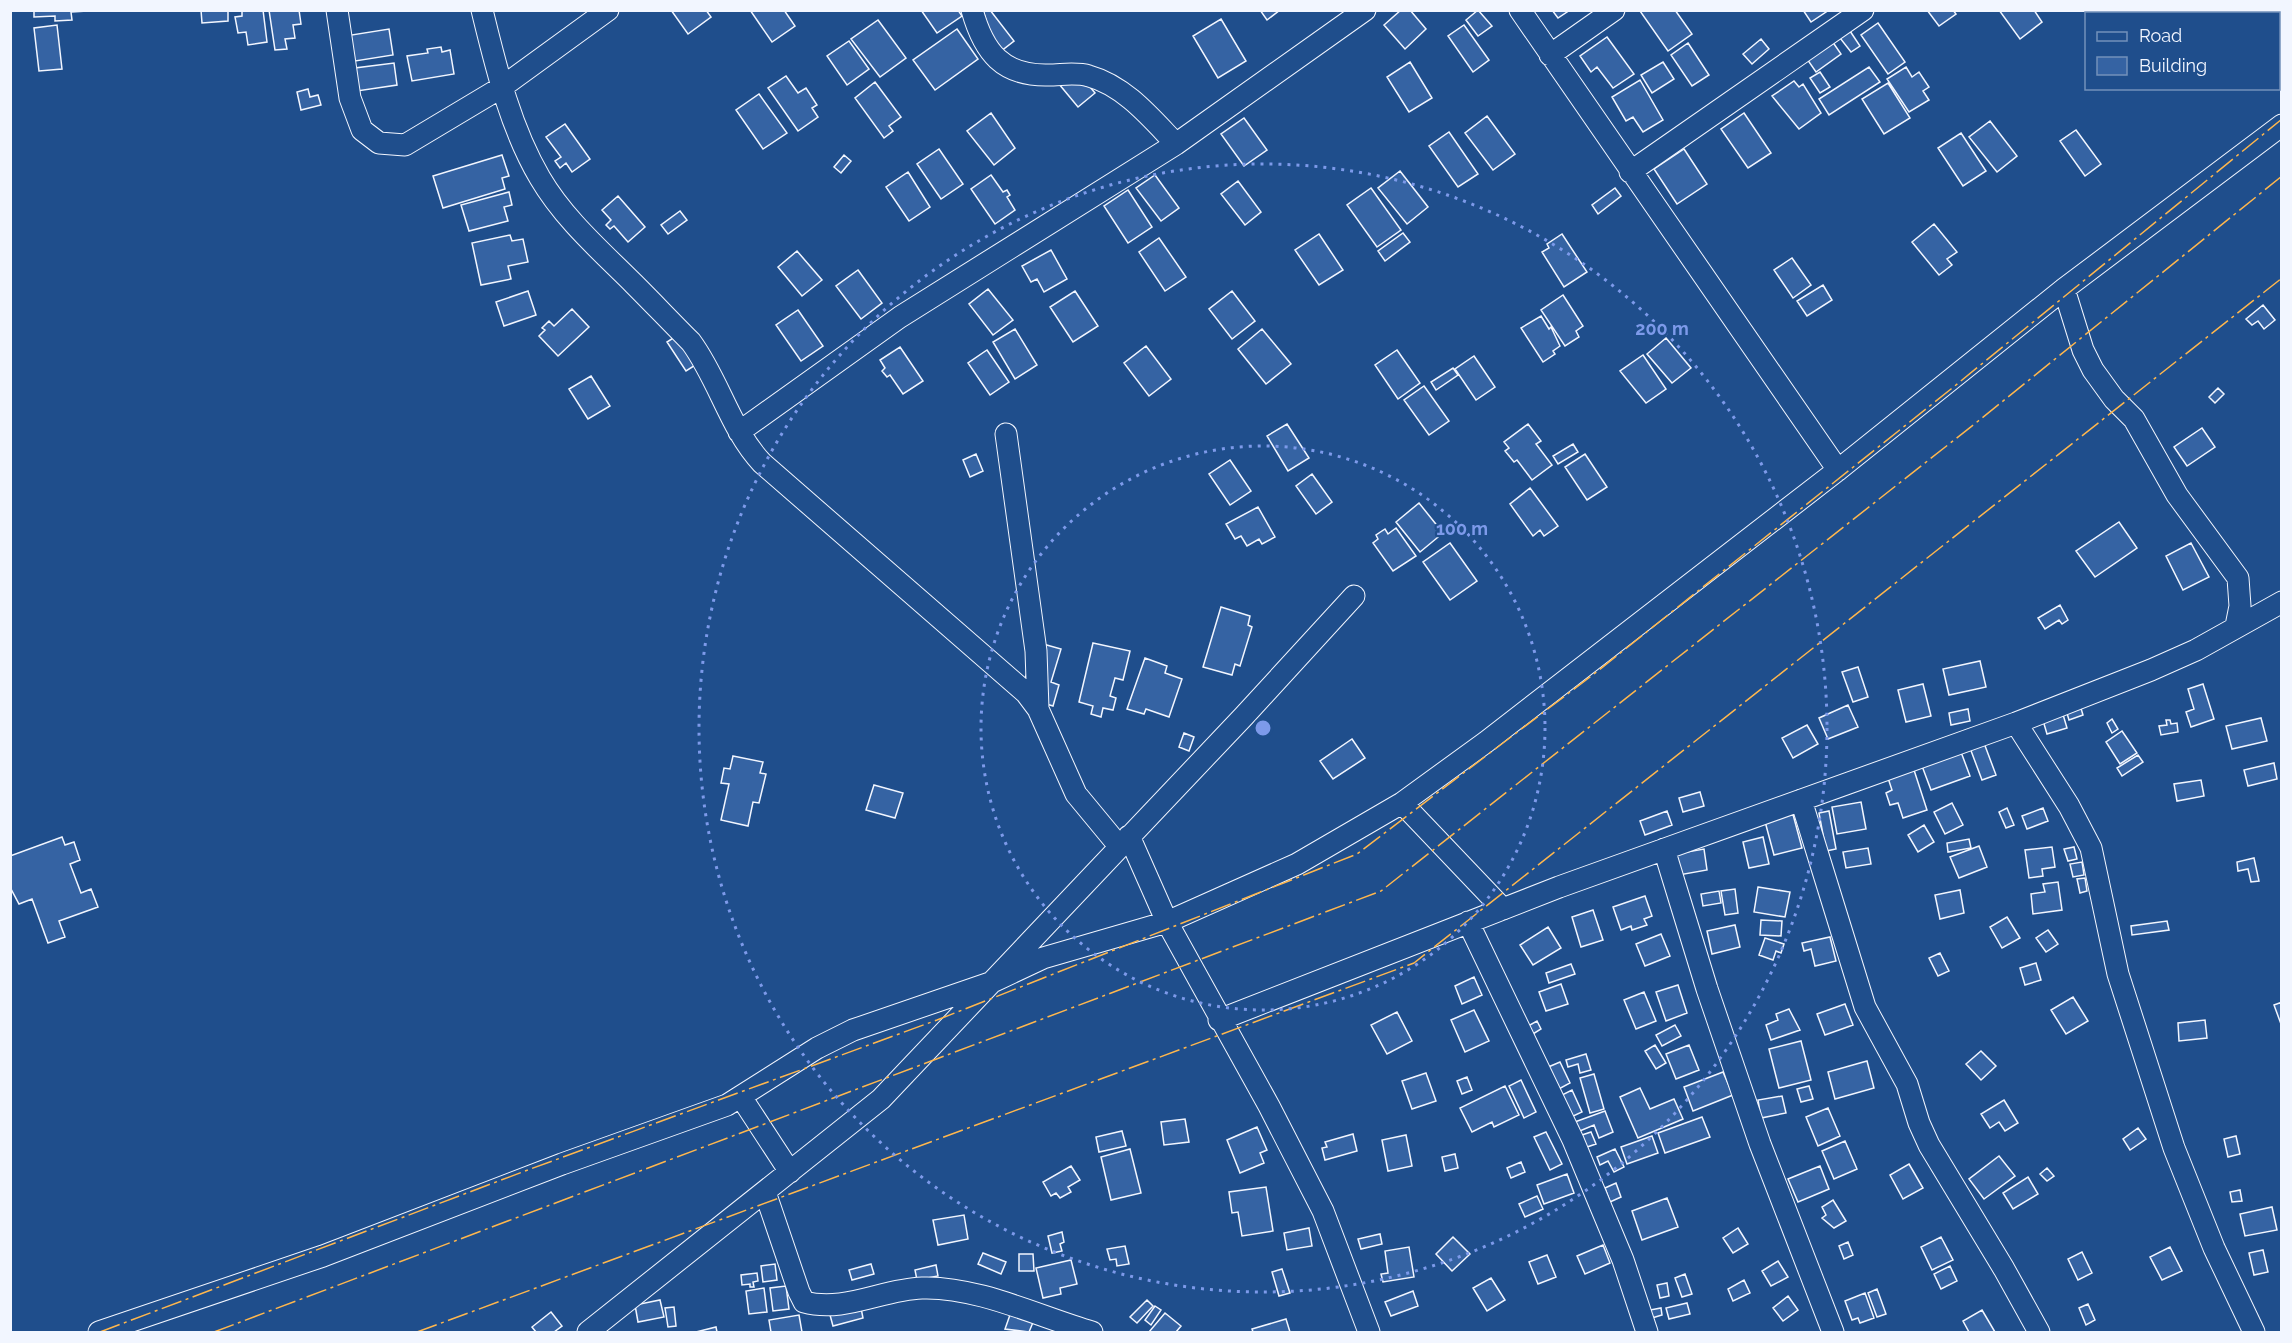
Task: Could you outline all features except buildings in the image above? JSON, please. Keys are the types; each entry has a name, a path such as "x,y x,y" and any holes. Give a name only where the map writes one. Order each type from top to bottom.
{"street":[{"path":"337,10 350,98 362,130 379,143 405,145 502,87 608,10"},
{"path":"482,10 502,87 540,178 580,231 691,342 705,361 749,450 1026,693 1038,709 1076,794 1124,841 1219,1020 1269,1106 1323,1211 1369,1332"},
{"path":"972,10 982,38 998,61 1011,70 1028,75 1080,75 1101,81 1124,93 1176,144"},
{"path":"739,432 900,317 1176,144 1365,10"},
{"path":"1520,10 1838,470"},
{"path":"1550,55 1614,10"},
{"path":"1630,172 1863,10"},
{"path":"99,1332 323,1256 741,1097 817,1048 853,1029 990,983 1043,958 1167,922 1297,864 1402,803 1496,735 1838,470 2064,289 2282,125"},
{"path":"2064,289 2083,350 2093,370 2114,399 2134,419 2177,495 2238,578 2240,606 2236,626"},
{"path":"1006,434 1036,651 1038,709"},
{"path":"588,1332 881,1099 1354,596"},
{"path":"1219,1020 1468,922 2016,723 2151,670 2196,650 2282,602"},
{"path":"2016,723 2069,806 2091,848 2118,974 2174,1148 2214,1248 2254,1332"},
{"path":"1801,800 1865,1007 1907,1084 1919,1124 1938,1162 2004,1269 2039,1332"},
{"path":"1402,803 1503,909"},
{"path":"1664,849 1707,989 1760,1144 1833,1332"},
{"path":"1468,922 1573,1140 1623,1260 1647,1332"},
{"path":"741,1097 790,1172"},
{"path":"765,1192 804,1302 830,1306 899,1290 945,1289 980,1296 1092,1332"}],"power":[{"path":"100,1332 525,1171 937,1020 1357,854 1599,670 1951,389 2282,119"},
{"path":"214,1332 1381,891 1977,422 2282,176"},
{"path":"417,1332 1414,963 2282,278"}]}
